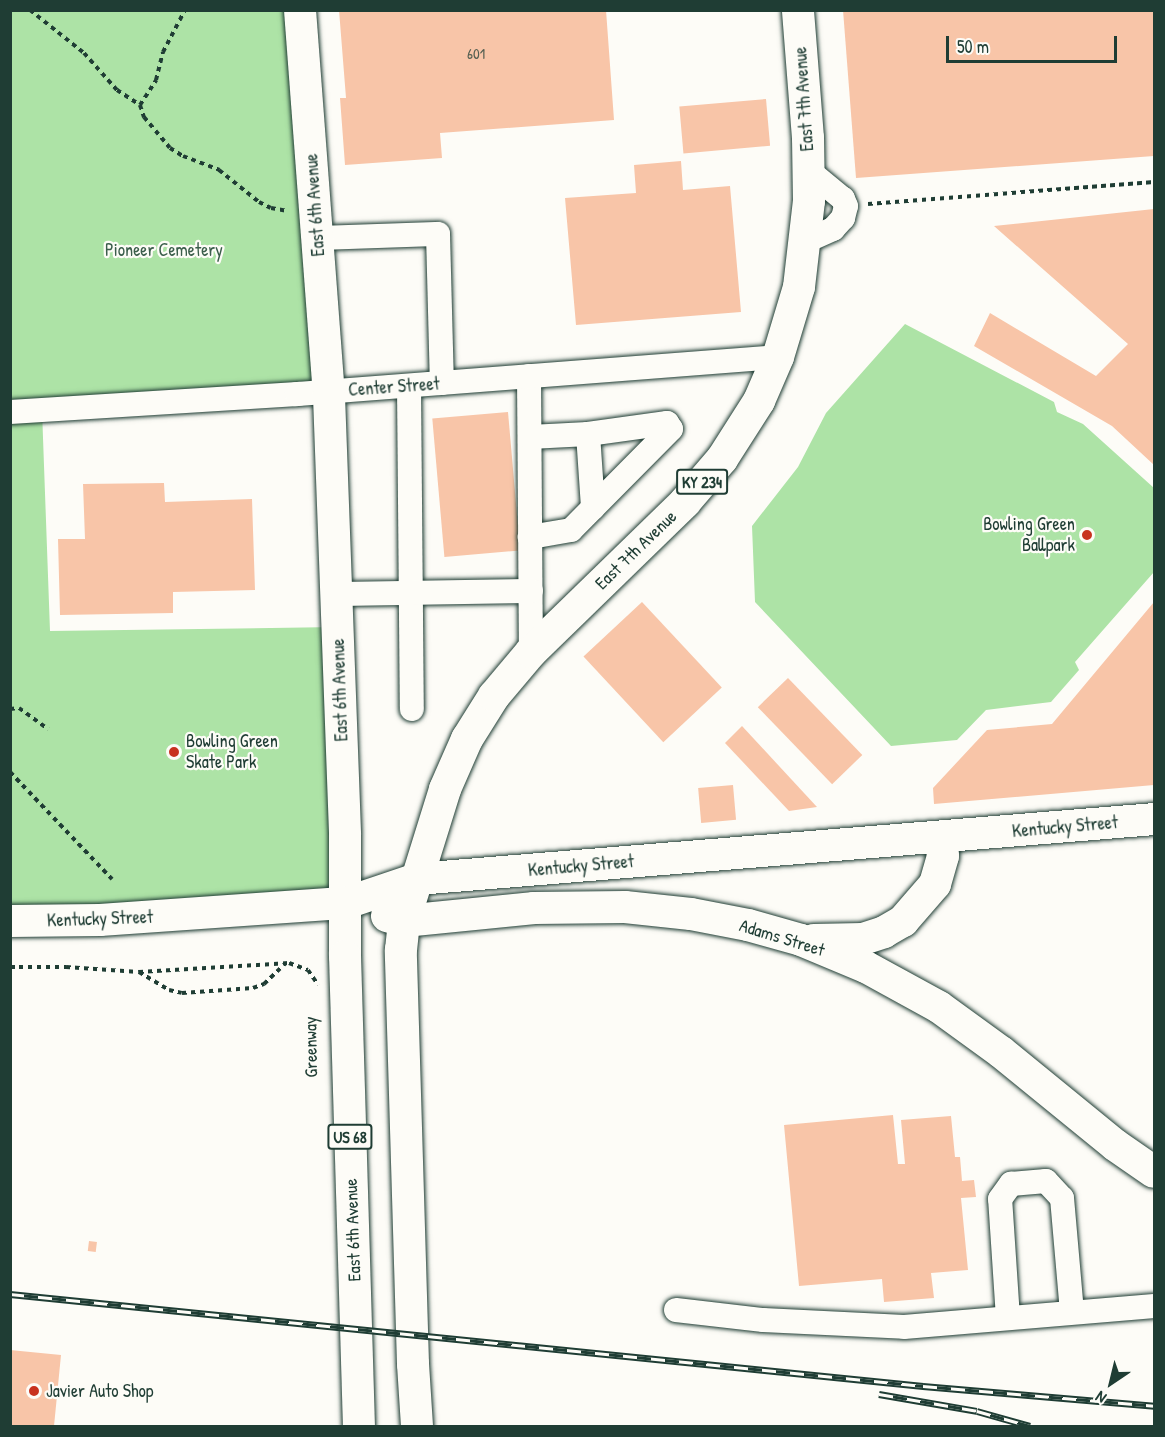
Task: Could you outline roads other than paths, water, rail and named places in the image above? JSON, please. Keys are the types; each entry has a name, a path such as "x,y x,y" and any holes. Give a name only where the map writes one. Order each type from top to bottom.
{"main road":[{"name":"East 6th Avenue","path":"300,10 328,392 346,903 345,956 358,1426"},
{"name":"East 7th Avenue","path":"404,921 445,789 466,739 494,696 531,652 686,502 722,459 759,401 778,357 800,286 806,241 809,171 798,10"},
{"name":"Kentucky Street","path":"10,921 99,921 346,903 417,879 1155,819"},
{"path":"801,940 863,939 884,932 903,921 935,884 943,856 941,837"},
{"name":"Adams Street","path":"346,903 404,921 534,908 625,907 692,914 748,925 801,940 866,967 939,1007 1001,1052 1115,1145 1155,1172"},
{"path":"404,921 401,950 413,1364 417,1426"}],"street":[{"path":"317,237 438,234 442,383"},
{"name":"Center Street","path":"10,412 328,392 778,357"},
{"path":"529,376 531,652"},
{"path":"409,386 412,709"},
{"path":"530,437 588,434 667,423 670,429 572,530 530,537"},
{"path":"588,434 593,508"},
{"path":"336,594 531,591"},
{"path":"1008,1318 1000,1199 1011,1184 1046,1181 1062,1198 1072,1312"},
{"path":"676,1310 763,1320 904,1327 1155,1306"}],"railway":[{"path":"10,1294 923,1386 1154,1406"},
{"path":"879,1394 977,1411 1030,1426"}],"place":[{"name":"Bowling Green Ballpark","path":"1087,535"},
{"name":"Bowling Green Skate Park","path":"174,752"},
{"name":"Javier Auto Shop","path":"34,1391"}],"park label":[{"name":"Pioneer Cemetery","path":"164,250"}]}
